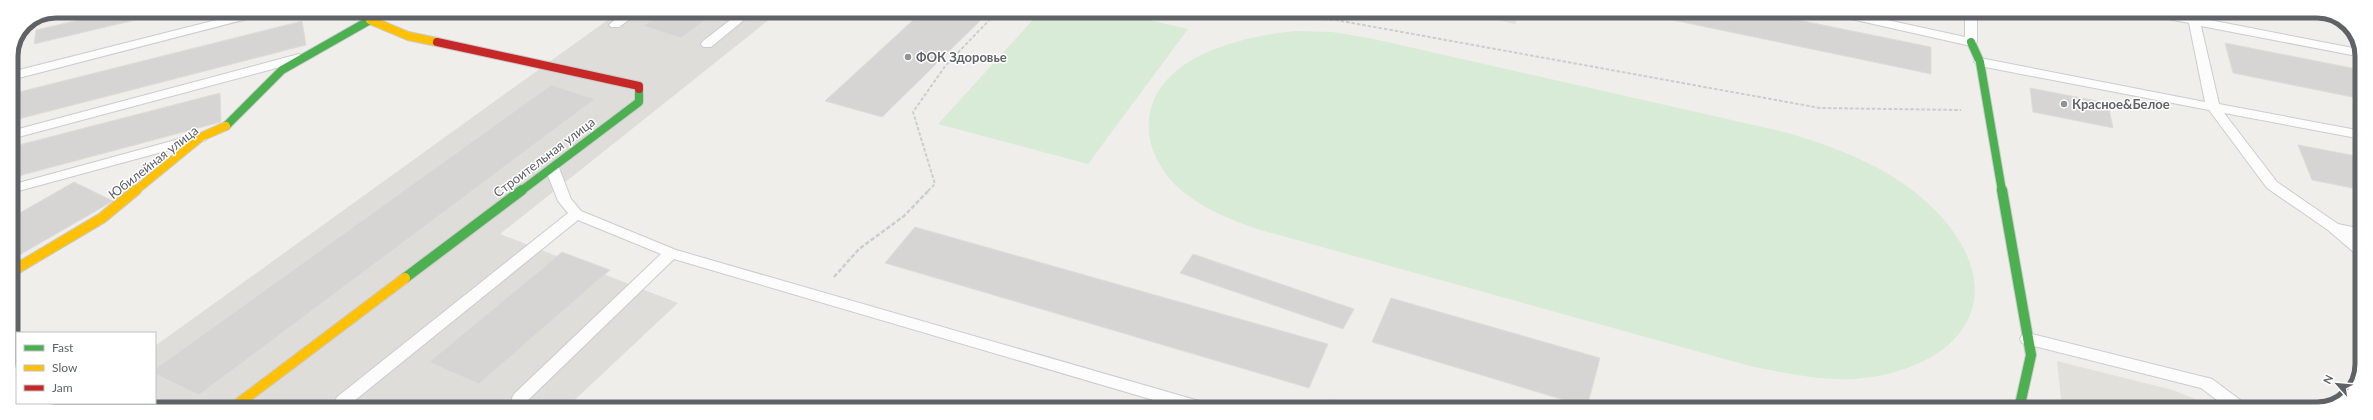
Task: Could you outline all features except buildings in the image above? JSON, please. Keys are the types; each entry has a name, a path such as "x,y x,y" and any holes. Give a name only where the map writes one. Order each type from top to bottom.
{"street":[{"name":"Юбилейная улица","path":"18,268 102,218 201,137 222,129 240,116 269,80 307,56 370,20"},
{"name":"Строительная улица","path":"240,402 639,102 639,86 408,36 370,20"},
{"path":"1971,42 1980,62 1987,111 2031,355 2021,402"}],"lane":[{"path":"18,74 239,18"},
{"path":"615,25 625,18"},
{"path":"707,44 740,18"},
{"path":"1862,18 1971,42 1971,18"},
{"path":"2175,18 2355,52"},
{"path":"2194,22 2213,107 2272,185 2333,227 2355,246"},
{"path":"18,133 307,56"},
{"path":"1980,62 2355,134"},
{"path":"18,187 201,137"},
{"path":"552,168 565,201 576,214 671,253 1182,402"},
{"path":"343,401 576,214"},
{"path":"2333,227 2355,232"},
{"path":"520,402 520,398 671,253"},
{"path":"2028,339 2206,383 2232,402"}],"path":[{"path":"817,296 859,249 904,216 935,184 913,112 946,65 991,18"},
{"path":"1300,18 1336,20 1820,108 1987,111"}],"shaded area":[{"path":"610,18 771,18 500,234 678,303 572,402 156,402 156,345"},
{"path":"1489,18 1518,18 1515,24"},
{"path":"2057,361 2173,390 2202,402 2061,402"}],"green space":[{"path":"1035,18 1140,18 1188,29 1088,164 938,124"},
{"path":"1295,31 1332,32 1369,38 1784,132 1847,153 1867,162 1905,184 1938,213 1962,245 1973,275 1974,302 1965,326 1947,346 1922,362 1891,373 1855,379 1829,379 1802,376 1750,366 1257,229 1229,218 1194,200 1179,188 1167,175 1153,151 1151,143 1149,134 1151,108 1161,87 1178,70 1198,57 1222,46 1247,39"}],"traffic: fast":[{"path":"226,126 241,113 274,76 370,20 367,18"},
{"path":"1971,42 1980,62 2031,355 2021,402"},
{"path":"405,278 639,102 639,89"}],"traffic: slow":[{"path":"370,20 408,36 437,42"},
{"path":"18,268 102,218 201,137 226,126"},
{"path":"240,402 405,278"}],"traffic: jam":[{"path":"437,42 639,86 639,89"}],"place":[{"name":"ФОК Здоровье","path":"908,57"},
{"name":"Красное&Белое","path":"2064,104"}]}
